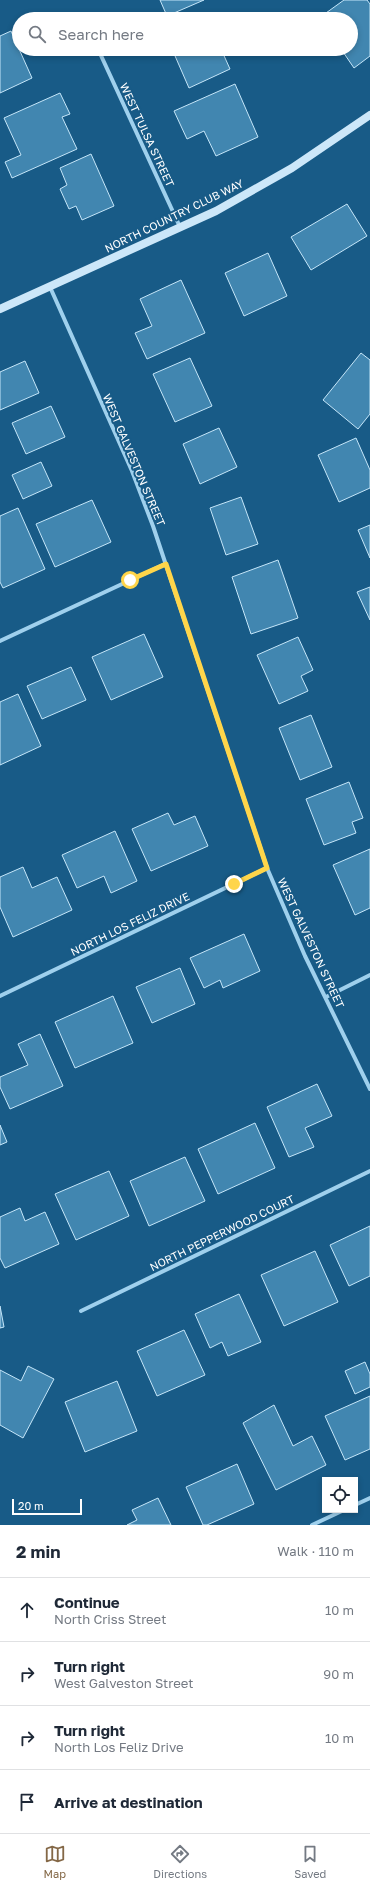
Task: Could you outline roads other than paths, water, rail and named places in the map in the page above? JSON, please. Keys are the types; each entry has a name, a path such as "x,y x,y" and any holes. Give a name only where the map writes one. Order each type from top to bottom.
{"street":[{"name":"WEST TULSA STREET","path":"101,56 180,228"},
{"name":"NORTH COUNTRY CLUB WAY","path":"0,309 180,228 216,210 292,168 370,115"},
{"name":"WEST GALVESTON STREET","path":"50,287 132,471 166,564 267,868 302,949 370,1089"},
{"path":"0,641 166,564"},
{"name":"NORTH LOS FELIZ DRIVE","path":"0,996 267,868"},
{"path":"326,997 370,975"},
{"name":"NORTH PEPPERWOOD COURT","path":"81,1311 370,1171"},
{"path":"358,1504 370,1498"},
{"path":"312,1525 338,1513"}]}
